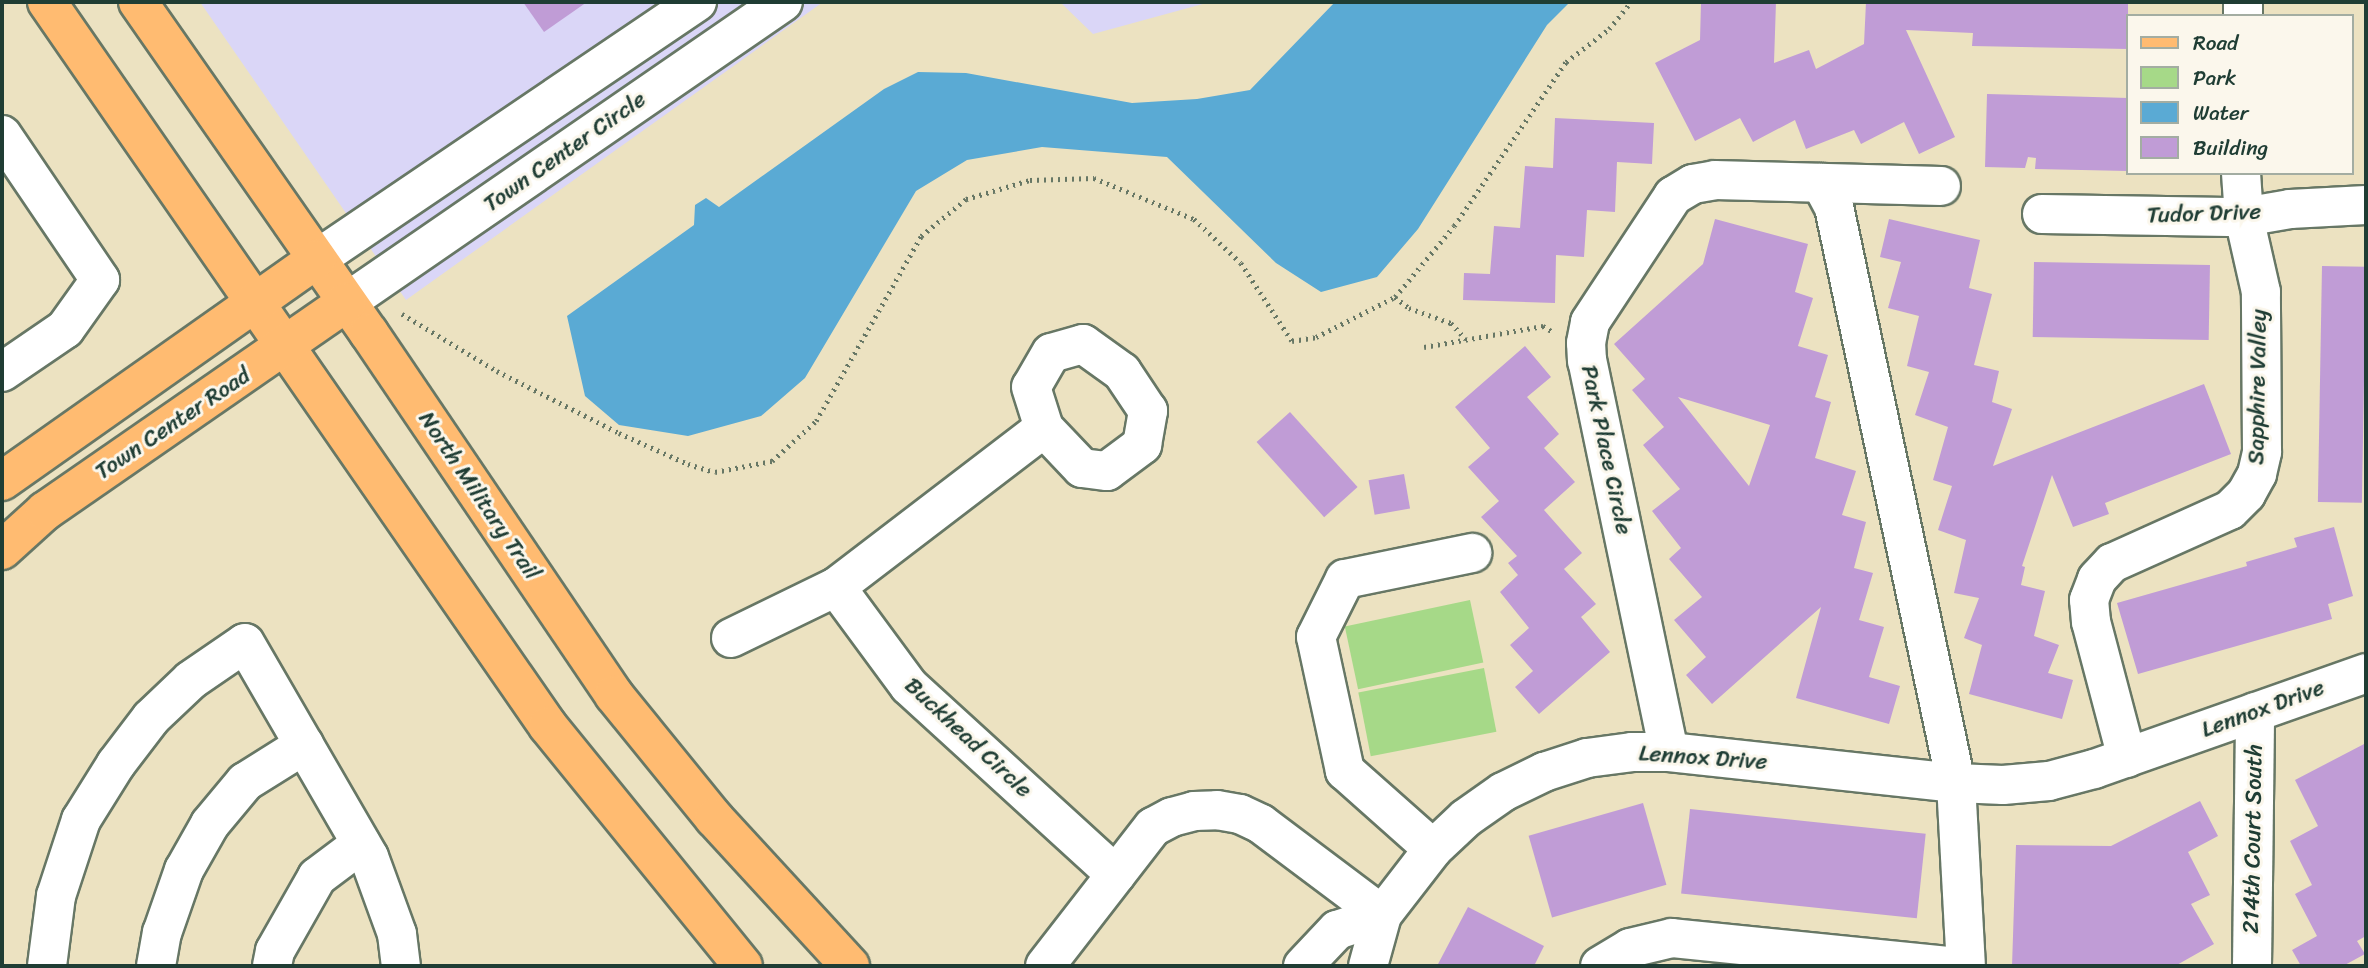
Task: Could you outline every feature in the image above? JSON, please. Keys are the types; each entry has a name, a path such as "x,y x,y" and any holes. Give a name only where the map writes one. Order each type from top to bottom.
{"main road":[{"path":"47,2 548,726 743,966"},
{"name":"North Military Trail","path":"138,2 347,302 614,695 715,818 850,966"},
{"path":"2,479 317,259"},
{"name":"Town Center Road","path":"2,550 45,511 347,302"}],"street":[{"path":"317,259 697,2"},
{"name":"Town Center Circle","path":"347,302 783,2"},
{"path":"2,135 100,280 65,329 2,372"},
{"name":"Sapphire Valley","path":"2127,758 2091,622 2089,600 2097,579 2112,563 2230,510 2246,494 2257,474 2262,452 2260,292 2244,217 2241,175"},
{"name":"Park Place Circle","path":"1669,752 1587,361 1586,343 1590,322 1600,303 1673,196 1693,184 1715,180 1941,186"},
{"path":"1821,183 1834,206 1956,783 1966,966"},
{"name":"Tudor Drive","path":"2042,214 2244,217 2290,209 2366,205"},
{"path":"731,638 836,587 1044,428"},
{"path":"1433,849 1345,771 1316,637 1345,579 1472,553"},
{"name":"Buckhead Circle","path":"836,587 909,686 1116,875"},
{"path":"47,966 56,895 81,820 116,764 151,718 191,680 245,643 361,844 397,934 401,966"},
{"name":"Lennox Drive","path":"1368,966 1382,915 1433,849 1466,818 1503,792 1544,772 1587,758 1632,752 1669,752 1956,783 2003,785 2049,780 2127,758 2366,673"},
{"name":"214th Court South","path":"2252,966 2255,712"},
{"path":"156,966 162,933 184,870 210,824 245,782 304,745"},
{"path":"1045,966 1153,827 1172,817 1194,811 1217,810 1240,814 1261,824 1382,915"},
{"path":"272,966 275,951 317,877 361,844"},
{"path":"1303,966 1337,930 1382,915"},
{"path":"1600,966 1630,948 1672,938 1949,966"}],"path":[{"path":"402,314 497,371 619,433 715,472 772,461 816,421 921,236 966,199 1030,180 1094,178 1194,219 1241,263 1292,341 1316,337 1395,297 1454,226 1566,62 1609,29 1631,2"},
{"path":"1395,297 1409,308 1451,323 1467,340"},
{"path":"1424,347 1543,326 1571,343 1586,343"}],"shaded area":[{"path":"200,2 823,2 406,300"},
{"path":"1060,2 1210,2 1093,34"}],"green space":[{"path":"1470,600 1483,663 1358,689 1345,627"},
{"path":"1484,668 1496,732 1371,756 1358,692"}],"water":[{"path":"1335,2 1570,2 1547,25 1418,229 1377,277 1321,292 1276,263 1167,157 1042,147 967,160 916,191 805,378 761,416 688,436 619,425 585,396 567,316 694,225 695,205 706,198 719,207 884,89 918,72 966,73 1132,103 1197,99 1250,90"}],"building":[{"path":"523,2 587,2 544,32"},
{"path":"1701,2 1776,2 1774,63 1809,50 1816,69 1864,44 1866,2 2128,2 2126,49 1972,46 1973,33 1906,30 1955,137 1919,154 1904,122 1861,144 1854,130 1806,149 1795,120 1753,142 1740,118 1695,141 1655,63 1700,40"},
{"path":"1987,94 2126,98 2126,171 2035,169 2036,158 2028,157 2025,168 1985,167"},
{"path":"1555,118 1654,123 1652,164 1617,162 1615,212 1587,210 1584,257 1556,255 1555,303 1463,300 1464,273 1490,274 1494,226 1520,228 1525,166 1553,168"},
{"path":"1715,219 1808,244 1795,292 1813,298 1798,346 1828,355 1815,397 1831,402 1815,458 1856,471 1842,515 1866,522 1854,568 1873,573 1859,620 1884,627 1869,677 1900,686 1889,724 1796,698 1821,607 1712,704 1686,675 1706,657 1674,620 1702,597 1669,559 1681,548 1652,511 1680,489 1643,445 1664,427 1632,390 1645,379 1614,344 1703,264","holes":["1678,397 1770,425 1749,486"]},
{"path":"1889,219 1980,240 1969,288 1992,294 1974,365 1999,371 1992,402 2012,409 1993,466 2204,384 2231,454 2105,503 2109,514 2073,527 2052,475 2022,566 2025,567 2021,585 2045,591 2034,636 2059,645 2048,673 2073,680 2062,719 1969,694 1982,645 1964,638 1979,598 1954,593 1966,540 1938,530 1952,486 1933,480 1948,427 1915,415 1929,372 1907,366 1919,316 1888,308 1901,262 1880,257"},
{"path":"2034,262 2210,265 2209,340 2033,337"},
{"path":"2322,266 2366,267 2362,503 2318,502"},
{"path":"1525,346 1551,377 1527,397 1559,434 1544,448 1575,482 1544,510 1582,553 1564,569 1596,604 1581,617 1610,652 1539,714 1515,687 1533,671 1510,645 1529,628 1500,592 1518,575 1508,563 1517,556 1481,517 1499,501 1468,467 1490,448 1455,407"},
{"path":"1290,412 1358,487 1324,517 1257,442"},
{"path":"1404,474 1410,508 1375,515 1369,480"},
{"path":"2334,527 2353,596 2328,604 2332,619 2138,674 2117,603 2247,566 2246,562 2297,547 2294,538"},
{"path":"2366,743 2366,936 2357,941 2365,954 2343,966 2301,966 2292,950 2317,936 2295,894 2312,885 2290,841 2318,826 2295,780"},
{"path":"2200,801 2218,836 2188,852 2210,895 2191,904 2214,944 2175,966 2012,966 2016,845 2111,846"},
{"path":"1643,803 1666,885 1552,918 1529,836"},
{"path":"1690,809 1926,834 1917,918 1681,894"},
{"path":"1468,907 1544,946 1534,966 1437,966"}]}
